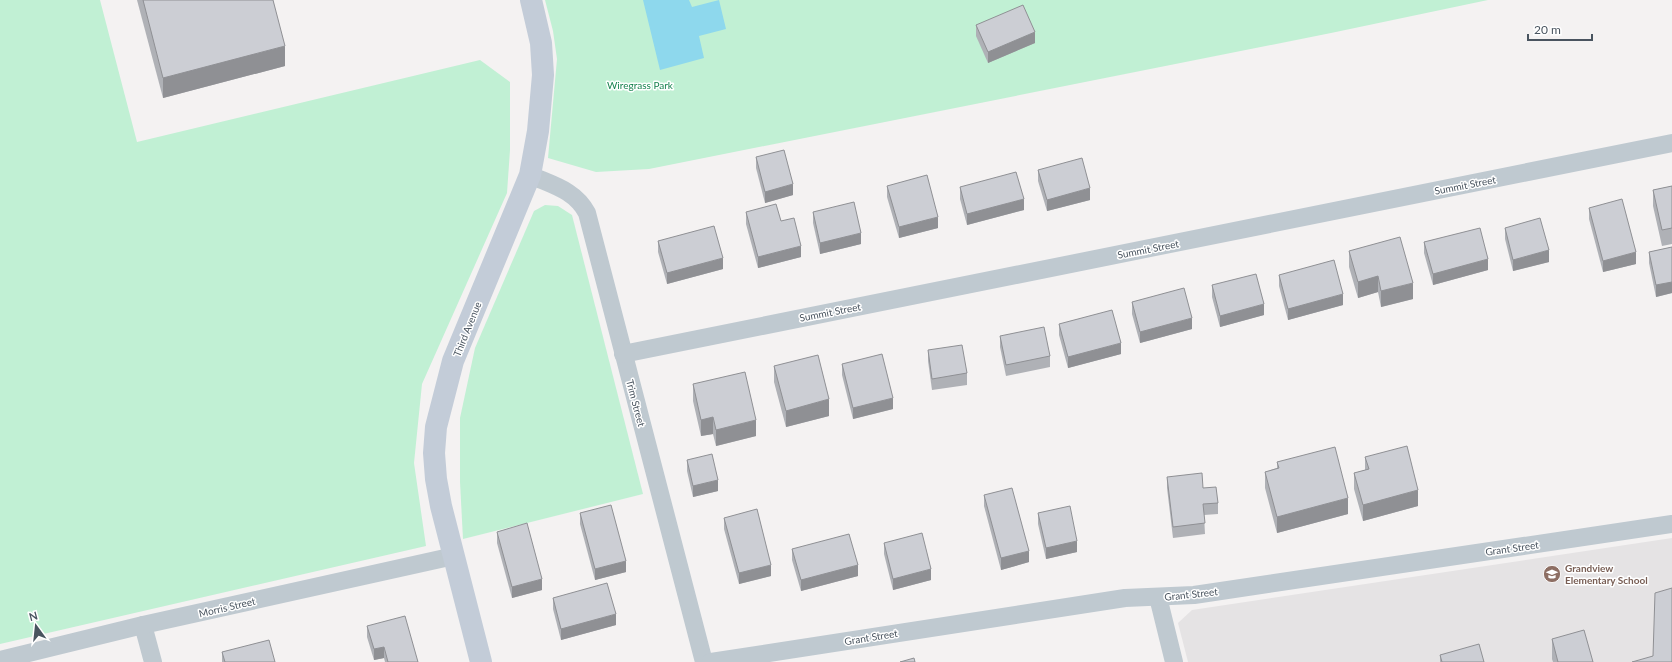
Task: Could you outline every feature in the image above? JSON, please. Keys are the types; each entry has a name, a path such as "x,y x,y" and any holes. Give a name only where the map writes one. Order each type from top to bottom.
{"street":[{"name":"Third Avenue","path":"481,662 441,506 436,479 434,452 436,427 453,361 530,175 538,131 543,75 542,43 531,0"},
{"name":"Summit Street","path":"623,354 1672,143"},
{"name":"Trim Street","path":"530,175 568,192 581,203 587,213 704,662"},
{"name":"Grant Street","path":"711,662 1125,598 1194,595 1672,524"},
{"name":"Morris Street","path":"0,660 143,625 454,556"},
{"path":"1158,597 1174,662"},
{"path":"143,625 153,662"}],"shaded area":[{"name":"Grandview Elementary School","path":"1672,538 1672,662 1188,662 1178,623 1192,610"}],"green space":[{"path":"0,0 100,0 137,142 480,60 510,82 510,150 507,193 422,384 414,463 426,546 0,644"},
{"name":"Wiregrass Park","path":"545,0 1488,0 1331,33 649,169 596,172 548,158 557,59 553,31"},
{"path":"545,205 558,206 572,215 643,494 463,539 460,482 460,418 475,348 534,211"}],"water":[{"path":"643,0 689,0 692,7 719,0 726,29 699,36 704,58 660,70"}],"building":[{"path":"143,0 273,0 285,46 163,78"},
{"path":"1023,5 1035,32 988,52 976,25"},
{"path":"784,150 793,184 765,192 756,157"},
{"path":"1082,158 1090,188 1047,200 1038,170"},
{"path":"1016,172 1024,199 967,214 960,187"},
{"path":"927,175 938,217 899,227 887,186"},
{"path":"1672,186 1672,228 1662,230 1653,190"},
{"path":"1622,199 1636,252 1603,261 1589,208"},
{"path":"854,202 861,233 820,243 813,212"},
{"path":"776,204 781,221 794,218 801,246 758,257 746,212"},
{"path":"1540,218 1549,250 1513,260 1505,228"},
{"path":"714,226 723,258 667,273 658,241"},
{"path":"1480,228 1488,259 1433,274 1424,242"},
{"path":"1400,237 1413,283 1381,291 1378,276 1358,282 1349,251"},
{"path":"1672,247 1672,282 1656,285 1649,252"},
{"path":"1334,260 1343,294 1288,309 1279,275"},
{"path":"1256,274 1264,304 1220,316 1212,285"},
{"path":"1184,288 1192,318 1140,332 1132,302"},
{"path":"1112,310 1121,343 1068,357 1059,324"},
{"path":"1044,327 1050,356 1006,365 1000,336"},
{"path":"962,345 967,373 932,379 928,350"},
{"path":"882,354 893,398 853,408 842,364"},
{"path":"818,355 829,399 786,411 774,366"},
{"path":"745,372 756,420 716,430 713,417 701,420 693,384"},
{"path":"1407,446 1418,490 1363,505 1354,473 1369,469 1365,457"},
{"path":"1335,447 1348,498 1277,517 1265,472 1279,468 1277,462"},
{"path":"712,454 718,480 693,486 687,460"},
{"path":"1202,473 1203,488 1216,487 1218,503 1203,504 1205,523 1173,527 1167,477"},
{"path":"1012,488 1029,551 1001,558 984,495"},
{"path":"611,505 626,561 595,569 580,513"},
{"path":"1070,506 1077,541 1046,548 1038,513"},
{"path":"757,509 771,565 739,573 724,518"},
{"path":"527,523 542,579 512,587 497,532"},
{"path":"922,533 931,569 893,579 884,543"},
{"path":"849,534 858,565 801,580 792,549"},
{"path":"607,583 616,614 561,629 553,598"},
{"path":"1672,588 1672,662 1632,662 1653,656 1655,593"},
{"path":"405,616 418,662 388,662 384,647 374,649 367,626"},
{"path":"1584,630 1593,662 1558,662 1552,639"},
{"path":"269,640 275,662 225,662 222,652"},
{"path":"1479,644 1484,662 1442,662 1440,655"},
{"path":"914,658 915,662 900,662"}],"place":[{"name":"Grandview Elementary School","path":"1552,574"}]}
